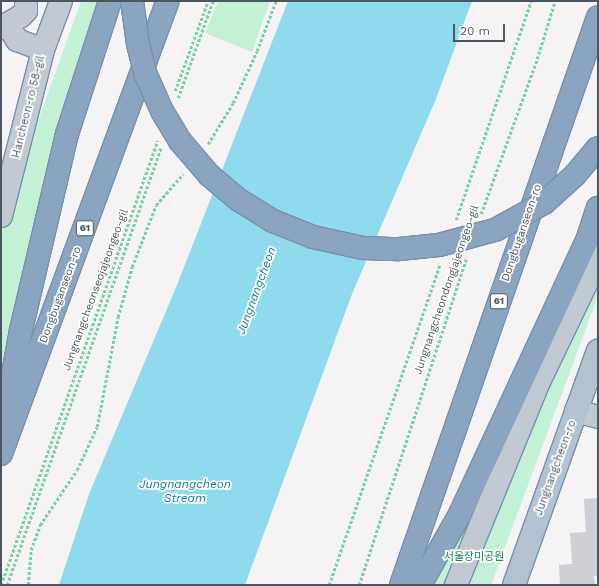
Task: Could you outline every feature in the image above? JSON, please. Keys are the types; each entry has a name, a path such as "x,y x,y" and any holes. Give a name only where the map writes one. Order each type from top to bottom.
{"highway":[{"path":"1,443 21,330 67,134 110,1"},
{"path":"132,1 138,44 146,75 162,112 180,141 206,172 239,200 273,221 308,236 345,245 390,249 432,246 482,234 519,219 544,203 575,175 598,148"},
{"name":"Dongbuganseon-ro","path":"1,454 168,1"},
{"name":"Dongbuganseon-ro","path":"401,585 598,17"},
{"path":"420,585 464,507 587,241 598,208"}],"main road":[{"name":"Jungnangcheon-ro","path":"514,585 598,352"}],"street":[{"path":"26,1 26,10 21,16 4,26 17,40 43,50"},
{"name":"Hancheon-ro 58-gil","path":"1,216 43,50 62,1"},
{"path":"456,585 539,382 592,286 598,252"},
{"path":"576,411 598,417"}],"path":[{"path":"174,95 208,1"},
{"path":"178,100 214,1"},
{"path":"206,147 233,103 257,51 276,1"},
{"path":"454,225 531,1"},
{"name":"Jungnangcheondongjajeongeo-gil","path":"480,219 537,59 555,1"},
{"name":"Jungnangcheonseojajeongeo-gil","path":"1,585 159,137"},
{"path":"7,585 162,145"},
{"path":"28,585 31,550 40,525 78,470 97,427 118,318 140,247 156,205 187,170"},
{"name":"Jungnangcheondongjajeongeo-gil","path":"359,585 468,254"},
{"path":"329,585 440,262"}],"green space":[{"path":"81,1 110,1 1,384 1,224"},
{"path":"218,1 270,1 252,52 205,33"},
{"name":"서울장미공원","path":"598,230 598,296 491,585 428,585"}],"water":[{"name":"Jungnangcheon Stream","path":"288,1 472,1 436,99 352,294 245,585 59,585 89,494 177,285"}],"building":[{"path":"598,498 598,576 594,576 595,585 560,585 559,565 572,564 570,533 586,532 584,499"}],"water label":[{"name":"Jungnangcheon","path":"257,291"}]}
